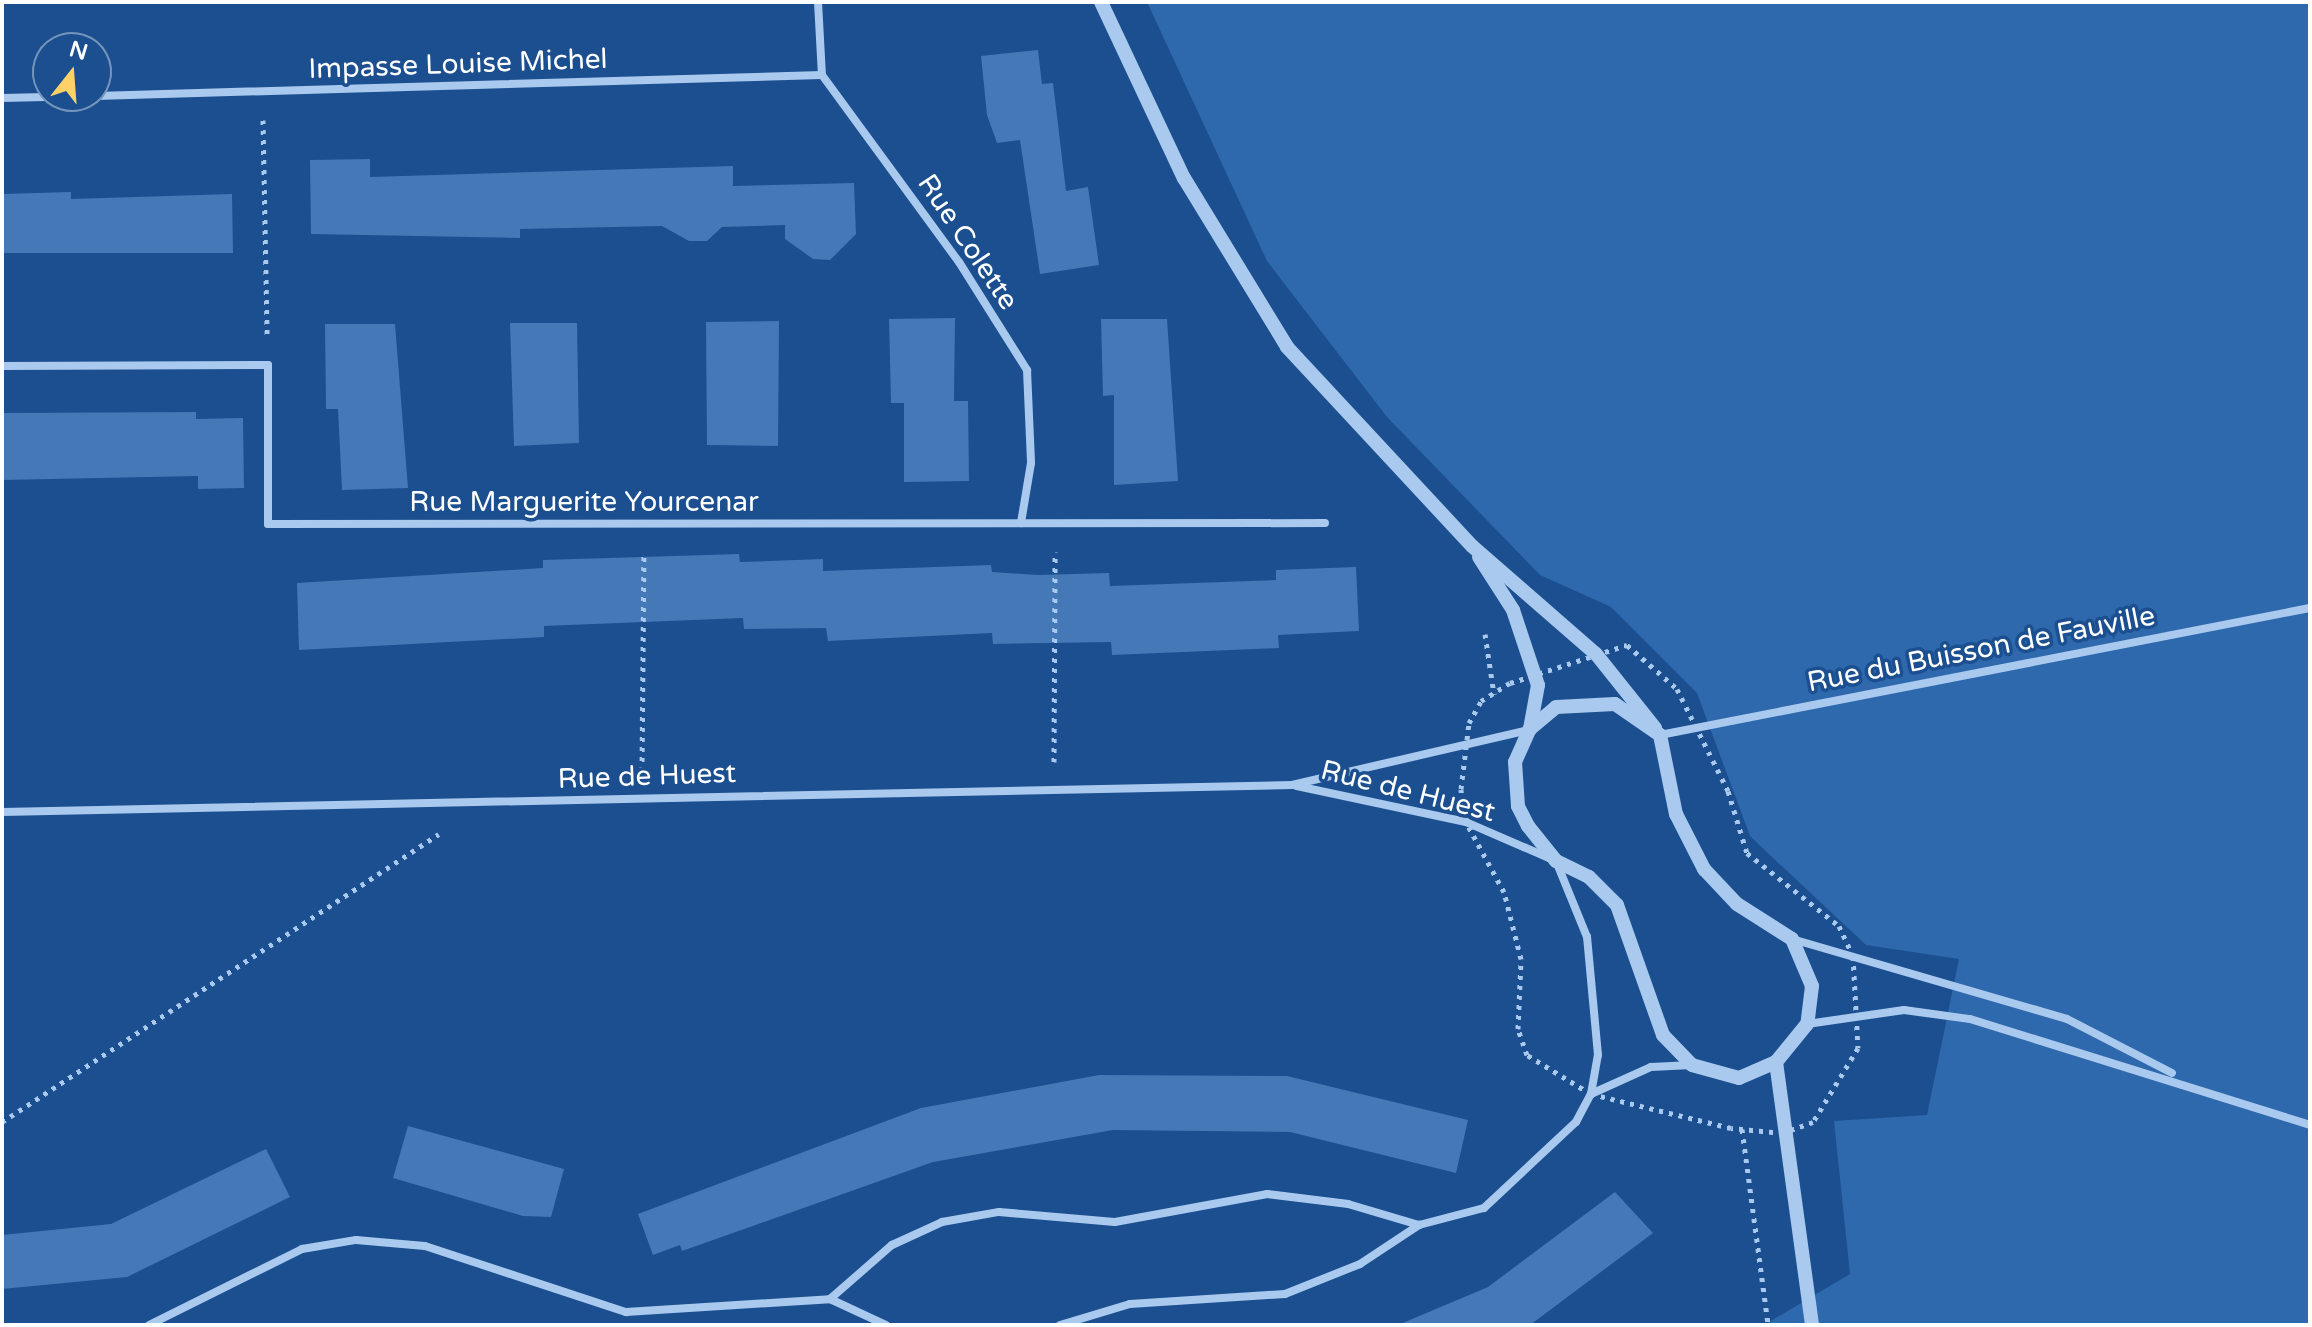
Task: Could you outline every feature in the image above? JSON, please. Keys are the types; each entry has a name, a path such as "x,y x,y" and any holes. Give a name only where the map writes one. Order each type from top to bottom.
{"street":[{"path":"818,2 822,75"},
{"path":"1101,2 1184,178 1287,347 1472,546 1596,654 1660,735 1676,814 1704,869 1737,904 1792,939 2067,1019 2191,1083"},
{"name":"Impasse Louise Michel","path":"112,96 822,75"},
{"name":"Rue Colette","path":"822,75 959,262 1027,370 1031,463 1021,523"},
{"path":"2,98 32,97"},
{"path":"2,366 268,365"},
{"name":"Rue Marguerite Yourcenar","path":"268,365 268,524 1325,523"},
{"path":"1060,1325 1130,1304 1285,1294 1360,1264 1419,1225 1484,1208 1576,1122 1591,1094 1598,1055 1587,937 1556,861 1518,806 1515,762 1530,729 1538,685 1513,610 1472,546"},
{"name":"Rue du Buisson de Fauville","path":"1660,735 2310,608"},
{"path":"1530,729 1556,707 1615,704 1660,735"},
{"name":"Rue de Huest","path":"2,812 1292,785 1530,729"},
{"name":"Rue de Huest","path":"1292,785 1466,822 1556,861"},
{"path":"1556,861 1589,877 1617,905 1663,1035 1692,1065"},
{"path":"1591,1094 1651,1067 1692,1065 1739,1078 1776,1062 1807,1024 1812,986 1792,939"},
{"path":"1807,1024 1904,1010 1970,1019 2191,1083 2310,1125"},
{"path":"1776,1062 1812,1325"},
{"path":"830,1299 892,1245 942,1222 999,1212 1115,1222 1267,1194 1348,1204 1419,1225"},
{"path":"149,1325 302,1249 356,1240 425,1246 626,1312 830,1299 886,1325"}],"path":[{"path":"263,91 268,365"},
{"path":"1054,789 1055,523"},
{"path":"641,799 645,524"},
{"path":"2,1122 486,803"},
{"path":"1742,1129 1768,1325"}],"shaded area":[{"path":"1147,2 2310,2 2310,1325 1764,1325 1850,1274 1834,1121 1927,1115 1959,959 1866,945 1772,857 1750,836 1697,693 1611,607 1540,575 1387,417 1267,261"}],"building":[{"path":"1038,50 1042,84 1053,83 1066,191 1088,187 1099,265 1040,274 1020,140 997,143 987,115 981,56"},
{"path":"370,159 370,177 733,166 733,186 854,183 856,234 830,260 813,259 785,239 785,225 722,227 707,241 689,241 662,226 520,229 520,238 311,234 310,160"},
{"path":"71,192 71,199 232,194 233,253 2,253 2,194"},
{"path":"955,318 954,401 968,401 969,481 904,482 904,403 891,403 889,319"},
{"path":"1101,319 1167,319 1178,481 1114,485 1114,395 1103,396"},
{"path":"779,321 778,446 707,445 706,322"},
{"path":"510,323 577,323 579,443 514,446"},
{"path":"325,324 395,324 408,488 342,490 338,409 326,409"},
{"path":"196,412 196,419 243,418 244,488 198,489 198,476 2,480 2,413"},
{"path":"739,554 740,562 823,559 823,571 991,565 992,572 1037,575 1109,573 1110,586 1276,580 1276,570 1356,567 1359,631 1278,635 1279,648 1112,655 1111,642 993,644 992,633 828,641 826,628 744,629 743,618 544,626 544,637 299,650 297,583 543,568 543,560"},
{"path":"1099,1075 1287,1076 1468,1120 1456,1173 1290,1132 1113,1130 933,1162 682,1251 680,1245 653,1255 638,1214 921,1108"},
{"path":"408,1126 564,1169 551,1217 523,1216 393,1178"},
{"path":"266,1149 290,1197 127,1277 2,1289 2,1235 111,1224"},
{"path":"1615,1192 1653,1233 1530,1325 1398,1325 1488,1287"}]}
